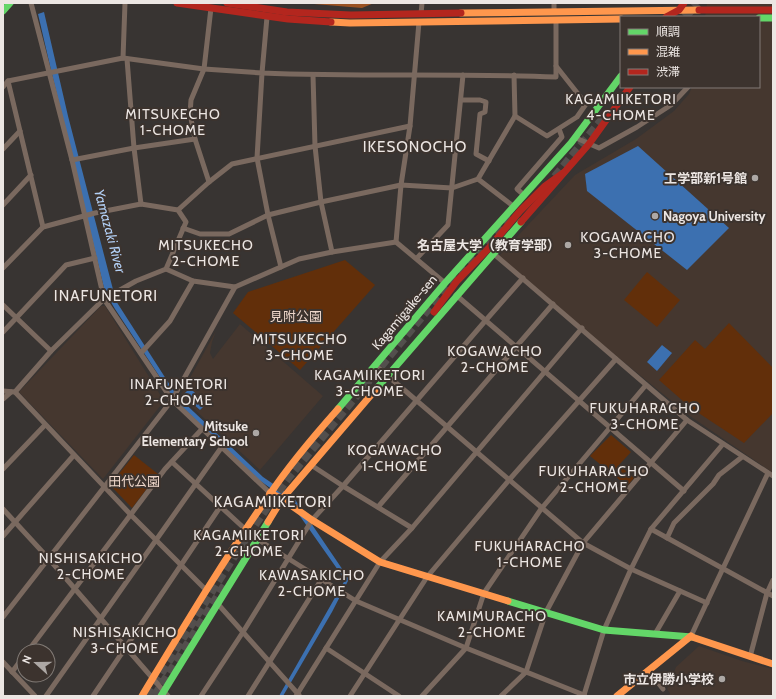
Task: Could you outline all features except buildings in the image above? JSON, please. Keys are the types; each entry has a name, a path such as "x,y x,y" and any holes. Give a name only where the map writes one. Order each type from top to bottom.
{"main road":[{"path":"3,11 10,3"},
{"path":"177,3 267,17 350,23 620,19"},
{"path":"228,3 351,15 554,11 679,14 773,10"},
{"path":"679,14 684,3"},
{"path":"760,18 773,18"},
{"name":"Kagamigaike-sen","path":"142,696 245,529 300,453 445,283 576,138 620,77"},
{"path":"164,694 217,602 282,499 456,295 494,254 589,144 629,88"},
{"path":"434,312 457,281 520,211 545,186 563,173"},
{"path":"270,493 282,499 312,520 380,562 604,630 691,636 773,664"},
{"path":"617,696 691,636"}],"street":[{"path":"31,3 86,215 104,299 172,400 270,493"},
{"path":"125,3 125,59 141,204"},
{"path":"421,14 422,3"},
{"path":"554,3 554,11"},
{"path":"209,182 195,139 190,114 191,100 204,69 211,8"},
{"path":"267,17 257,158 268,215 281,267"},
{"path":"3,87 8,81 59,70 125,59 204,69 262,73 313,75 514,75 556,77 556,20"},
{"path":"396,242 401,185 410,126 419,22"},
{"path":"515,116 547,136 577,117 586,104 556,66"},
{"path":"313,75 315,146 321,202 332,252"},
{"path":"417,258 448,225 463,75"},
{"path":"183,228 200,234 229,234 268,215 321,202 401,185 452,188 478,179 515,116 514,75"},
{"path":"8,81 43,227"},
{"path":"576,138 599,148 638,127 671,105 687,88"},
{"path":"460,100 480,100 486,102 485,112 480,114 476,154 489,161"},
{"path":"178,210 209,182 232,164 410,126"},
{"path":"524,195 517,189 562,137 558,129"},
{"path":"3,149 20,131"},
{"path":"72,160 134,148 195,139"},
{"path":"3,204 31,175"},
{"path":"478,179 513,206"},
{"path":"3,268 43,227 86,215 141,204 178,210 186,222 166,269 136,281 104,299 13,392 3,399"},
{"path":"166,269 193,281 235,287 298,259 396,242 417,258 445,283"},
{"path":"494,254 582,328 646,386 688,420 771,475 723,568 691,636"},
{"path":"3,332 66,266 95,258"},
{"path":"201,696 243,632 312,520 523,278"},
{"path":"141,353 170,321 193,281"},
{"path":"3,617 172,400 235,287"},
{"path":"456,295 684,491"},
{"path":"378,507 553,304"},
{"path":"3,305 52,351"},
{"path":"217,602 298,695 380,562 412,528 582,328"},
{"path":"350,696 427,577 509,480 616,359"},
{"path":"375,365 541,509 583,543 631,569 707,603"},
{"path":"422,696 466,648 484,593 541,509 646,386"},
{"path":"3,391 13,392 105,486 131,515 206,590"},
{"path":"501,696 526,672 546,612 583,543 688,420"},
{"path":"3,469 45,425"},
{"path":"34,643 165,469 202,429"},
{"path":"257,539 356,601 466,648 584,695 604,630 631,569 651,529 723,444"},
{"path":"46,696 221,448"},
{"path":"3,536 74,455"},
{"path":"667,538 674,523 713,484 719,475 742,456"},
{"path":"172,462 245,529"},
{"path":"311,465 412,528"},
{"path":"93,696 220,507"},
{"path":"3,509 154,678 164,694"},
{"path":"651,529 773,596"},
{"path":"248,696 322,580"},
{"path":"750,657 767,593 773,580"},
{"path":"655,634 680,591"},
{"path":"326,648 399,696"},
{"path":"3,662 35,696"},
{"path":"12,672 16,667"},
{"path":"649,671 663,688"}],"shaded area":[{"path":"302,3 374,3 362,8"},
{"name":"Nagoya University","path":"707,3 773,3 773,473 690,416 498,257 575,175 636,139 674,111 689,94 692,88 760,88 760,16 705,16"},
{"path":"101,306 105,306 164,401 103,479 19,392"},
{"name":"Mitsuke Elementary School","path":"240,324 323,396 260,470 180,396 216,331 210,353 213,359"},
{"name":"市立伊勝小学校","path":"699,646 742,661 773,669 773,696 669,696 670,693 667,689 676,667"}],"green space":[{"name":"見附公園","path":"345,260 375,285 300,370 233,313 248,292"},
{"path":"647,272 680,300 657,327 624,300"},
{"path":"729,323 773,368 773,413 744,443 691,408 659,380 695,340 705,349"},
{"path":"611,435 631,452 619,465 634,478 627,486 590,456"},
{"name":"田代公園","path":"134,455 158,474 132,508 110,485"}],"water":[{"path":"44,12 68,116 116,301 177,396 263,477 294,498 349,579 332,612 283,696 279,696 345,580 290,502 259,480 175,400 105,292 38,14"},
{"path":"638,146 729,228 687,270 587,191 585,174"},
{"path":"662,345 672,353 657,371 647,362"},
{"path":"190,388 206,404 200,410 183,395"}],"tunnel":[{"path":"686,16 697,3"},
{"path":"555,177 607,114"},
{"path":"147,696 232,559 287,479 446,287 512,214"},
{"path":"155,696 225,585"}],"traffic: fast":[{"path":"3,11 10,3"},
{"path":"760,18 773,18"},
{"path":"338,409 445,283 571,143 620,77"},
{"path":"377,388 521,222"},
{"path":"161,696 268,522"},
{"path":"508,601 604,630 692,637"}],"traffic: slow":[{"path":"461,13 699,10"},
{"path":"331,22 620,19"},
{"path":"268,522 282,499 377,388"},
{"path":"142,696 236,543 294,461 338,409"},
{"path":"270,493 282,499 312,520 380,562 508,601"},
{"path":"617,696 691,636"},
{"path":"692,637 773,664"}],"traffic: jam":[{"path":"177,3 288,19 331,22"},
{"path":"227,3 287,12 351,15 461,13"},
{"path":"668,16 679,10 684,3"},
{"path":"699,10 773,10"},
{"path":"521,222 589,144 629,88"},
{"path":"434,312 457,281 488,249 520,211 545,186 563,173"}],"place":[{"name":"工学部新1号館","path":"755,178"},
{"name":"Nagoya University","path":"655,216"},
{"name":"名古屋大学（教育学部）","path":"568,245"},
{"name":"Mitsuke Elementary School","path":"256,433"},
{"name":"市立伊勝小学校","path":"722,679"}],"district":[{"name":"KAGAMIIKETORI 4-CHOME","path":"621,108"},
{"name":"MITSUKECHO 1-CHOME","path":"173,122"},
{"name":"IKESONOCHO","path":"415,147"},
{"name":"KOGAWACHO 3-CHOME","path":"628,246"},
{"name":"MITSUKECHO 2-CHOME","path":"206,254"},
{"name":"INAFUNETORI","path":"106,296"},
{"name":"MITSUKECHO 3-CHOME","path":"300,348"},
{"name":"KOGAWACHO 2-CHOME","path":"495,360"},
{"name":"KAGAMIIKETORI 3-CHOME","path":"370,384"},
{"name":"INAFUNETORI 2-CHOME","path":"179,392"},
{"name":"FUKUHARACHO 3-CHOME","path":"645,416"},
{"name":"KOGAWACHO 1-CHOME","path":"395,458"},
{"name":"FUKUHARACHO 2-CHOME","path":"594,480"},
{"name":"KAGAMIIKETORI","path":"273,502"},
{"name":"KAGAMIIKETORI 2-CHOME","path":"249,544"},
{"name":"FUKUHARACHO 1-CHOME","path":"530,554"},
{"name":"NISHISAKICHO 2-CHOME","path":"91,566"},
{"name":"KAWASAKICHO 2-CHOME","path":"312,584"},
{"name":"KAMIMURACHO 2-CHOME","path":"492,624"},
{"name":"NISHISAKICHO 3-CHOME","path":"125,640"}],"water label":[{"name":"Yamazaki River","path":"110,231"}]}
